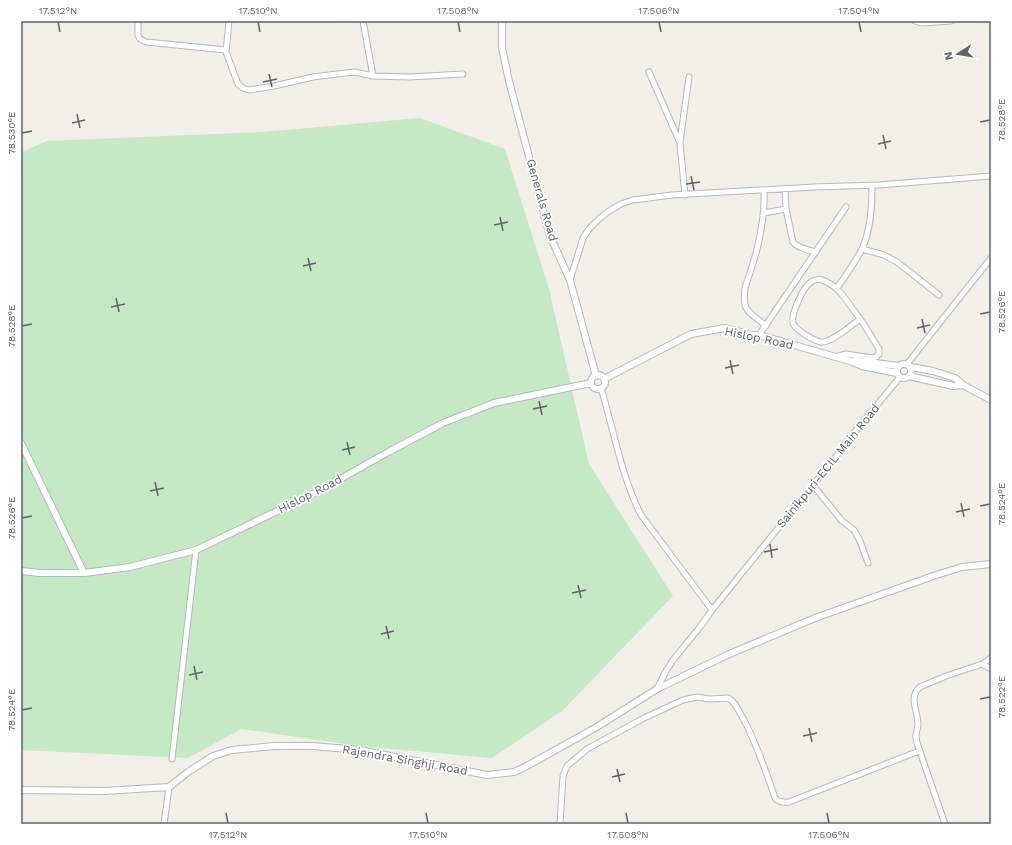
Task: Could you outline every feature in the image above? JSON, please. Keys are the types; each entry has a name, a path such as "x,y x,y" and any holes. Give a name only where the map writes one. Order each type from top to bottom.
{"street":[{"path":"138,21 138,35 140,39 146,42 226,50"},
{"path":"229,21 226,52 238,84 249,90 312,77 354,72 373,76 410,77 463,74"},
{"path":"363,21 373,76"},
{"name":"Generals Road","path":"502,21 502,48 508,78 550,236 570,280 596,376"},
{"path":"915,21 922,23 951,21"},
{"path":"649,72 680,143"},
{"path":"684,195 680,143 689,77"},
{"path":"570,280 583,238 589,229 609,211 621,204 633,200 785,188 872,185 991,176"},
{"path":"837,288 862,249 870,218 872,185"},
{"path":"785,188 786,209 793,242 816,252"},
{"path":"764,190 764,213 757,250 744,294 746,309 748,312 766,326"},
{"path":"759,336 846,207"},
{"path":"764,213 786,209"},
{"path":"862,249 884,255 897,262 939,295"},
{"path":"909,365 991,258"},
{"path":"834,357 846,354 872,358 879,354 879,348 860,319 837,288 819,279 810,282 802,293 795,310 793,320 795,327 821,342 840,335 860,319"},
{"name":"Hislop Road","path":"604,379 691,334 725,328 898,375"},
{"path":"850,361 898,366 902,363 933,371 955,378 963,385 991,400"},
{"path":"909,365 911,372 909,376"},
{"path":"898,366 896,371 898,375 905,378 909,376 952,386 963,385"},
{"name":"Sainikpuri-ECIL Main Road","path":"657,689 673,660 813,485 898,375"},
{"path":"601,388 592,387 592,378 600,376 604,379 604,384 601,388 626,481 641,515 712,610"},
{"name":"Hislop Road","path":"21,571 40,573 84,573 130,567 196,550 317,492 443,423 494,403 591,383"},
{"path":"21,443 84,573"},
{"path":"813,485 842,521 854,530 860,541 868,563"},
{"path":"172,759 196,550"},
{"name":"Rajendra Singhji Road","path":"169,787 188,772 213,756 232,750 274,746 312,746 360,750 487,775 514,772 525,768 589,732 657,689 727,655 815,618 936,575 962,567 991,564"},
{"path":"945,824 919,751 916,738 918,723 914,699 917,689 925,684 982,664 991,658"},
{"path":"982,664 991,669"},
{"path":"560,824 563,776 567,766 587,749 602,740 644,718 683,700 692,698 728,698 732,700 752,736 775,798 779,801 789,802 919,751"},
{"path":"21,790 104,791 169,787 164,824"}],"green space":[{"path":"420,118 505,149 549,289 589,464 673,596 562,711 492,758 359,746 241,729 188,758 21,750 21,152 47,141 263,132"}]}
